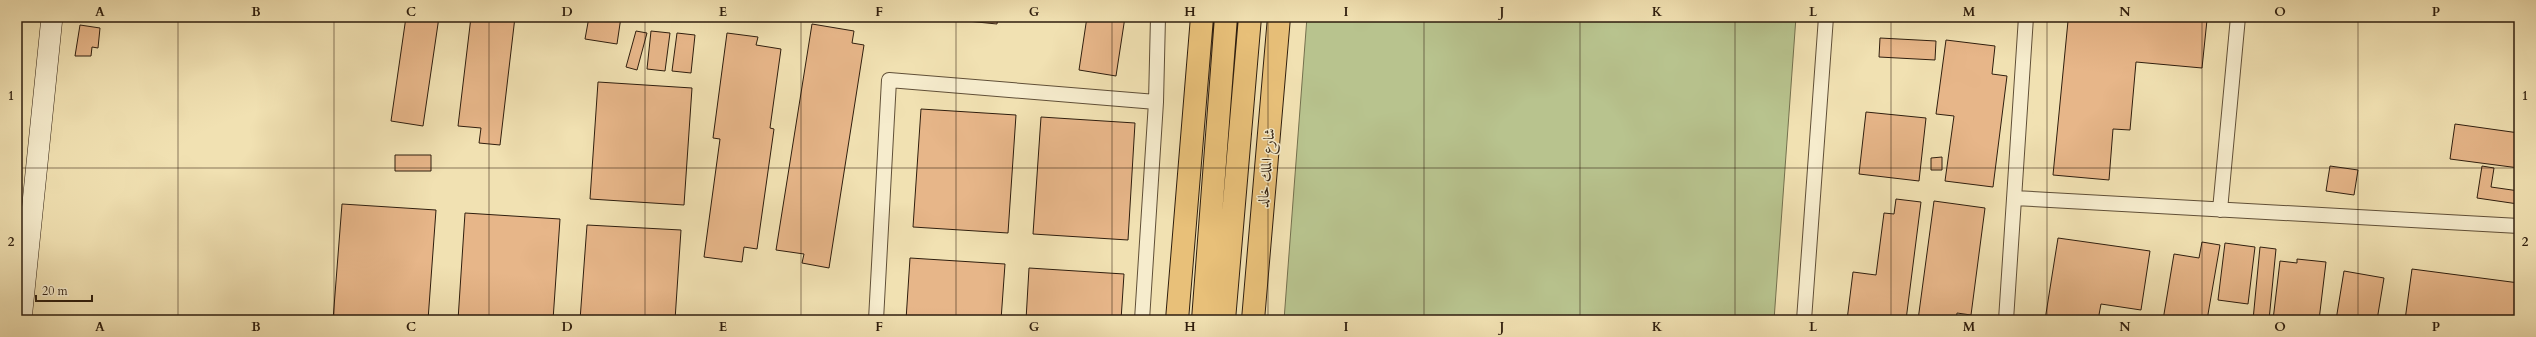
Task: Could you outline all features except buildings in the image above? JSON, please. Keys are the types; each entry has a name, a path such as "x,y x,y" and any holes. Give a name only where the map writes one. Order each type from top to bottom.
{"main road":[{"path":"1177,320 1202,17"},
{"path":"1224,320 1228,133 1226,17"},
{"path":"1203,320 1228,133 1250,17"},
{"name":"شارع الملك خالد","path":"1253,320 1279,17"}],"street":[{"path":"21,320 52,17"},
{"path":"1142,320 1156,102 1158,17"},
{"path":"1804,320 1826,17"},
{"path":"2006,320 2026,17"},
{"path":"2220,210 2238,17"},
{"path":"876,320 889,80 1156,102"},
{"path":"2014,198 2519,226"}],"green space":[{"path":"1307,17 1796,17 1774,320 1284,320"}]}
